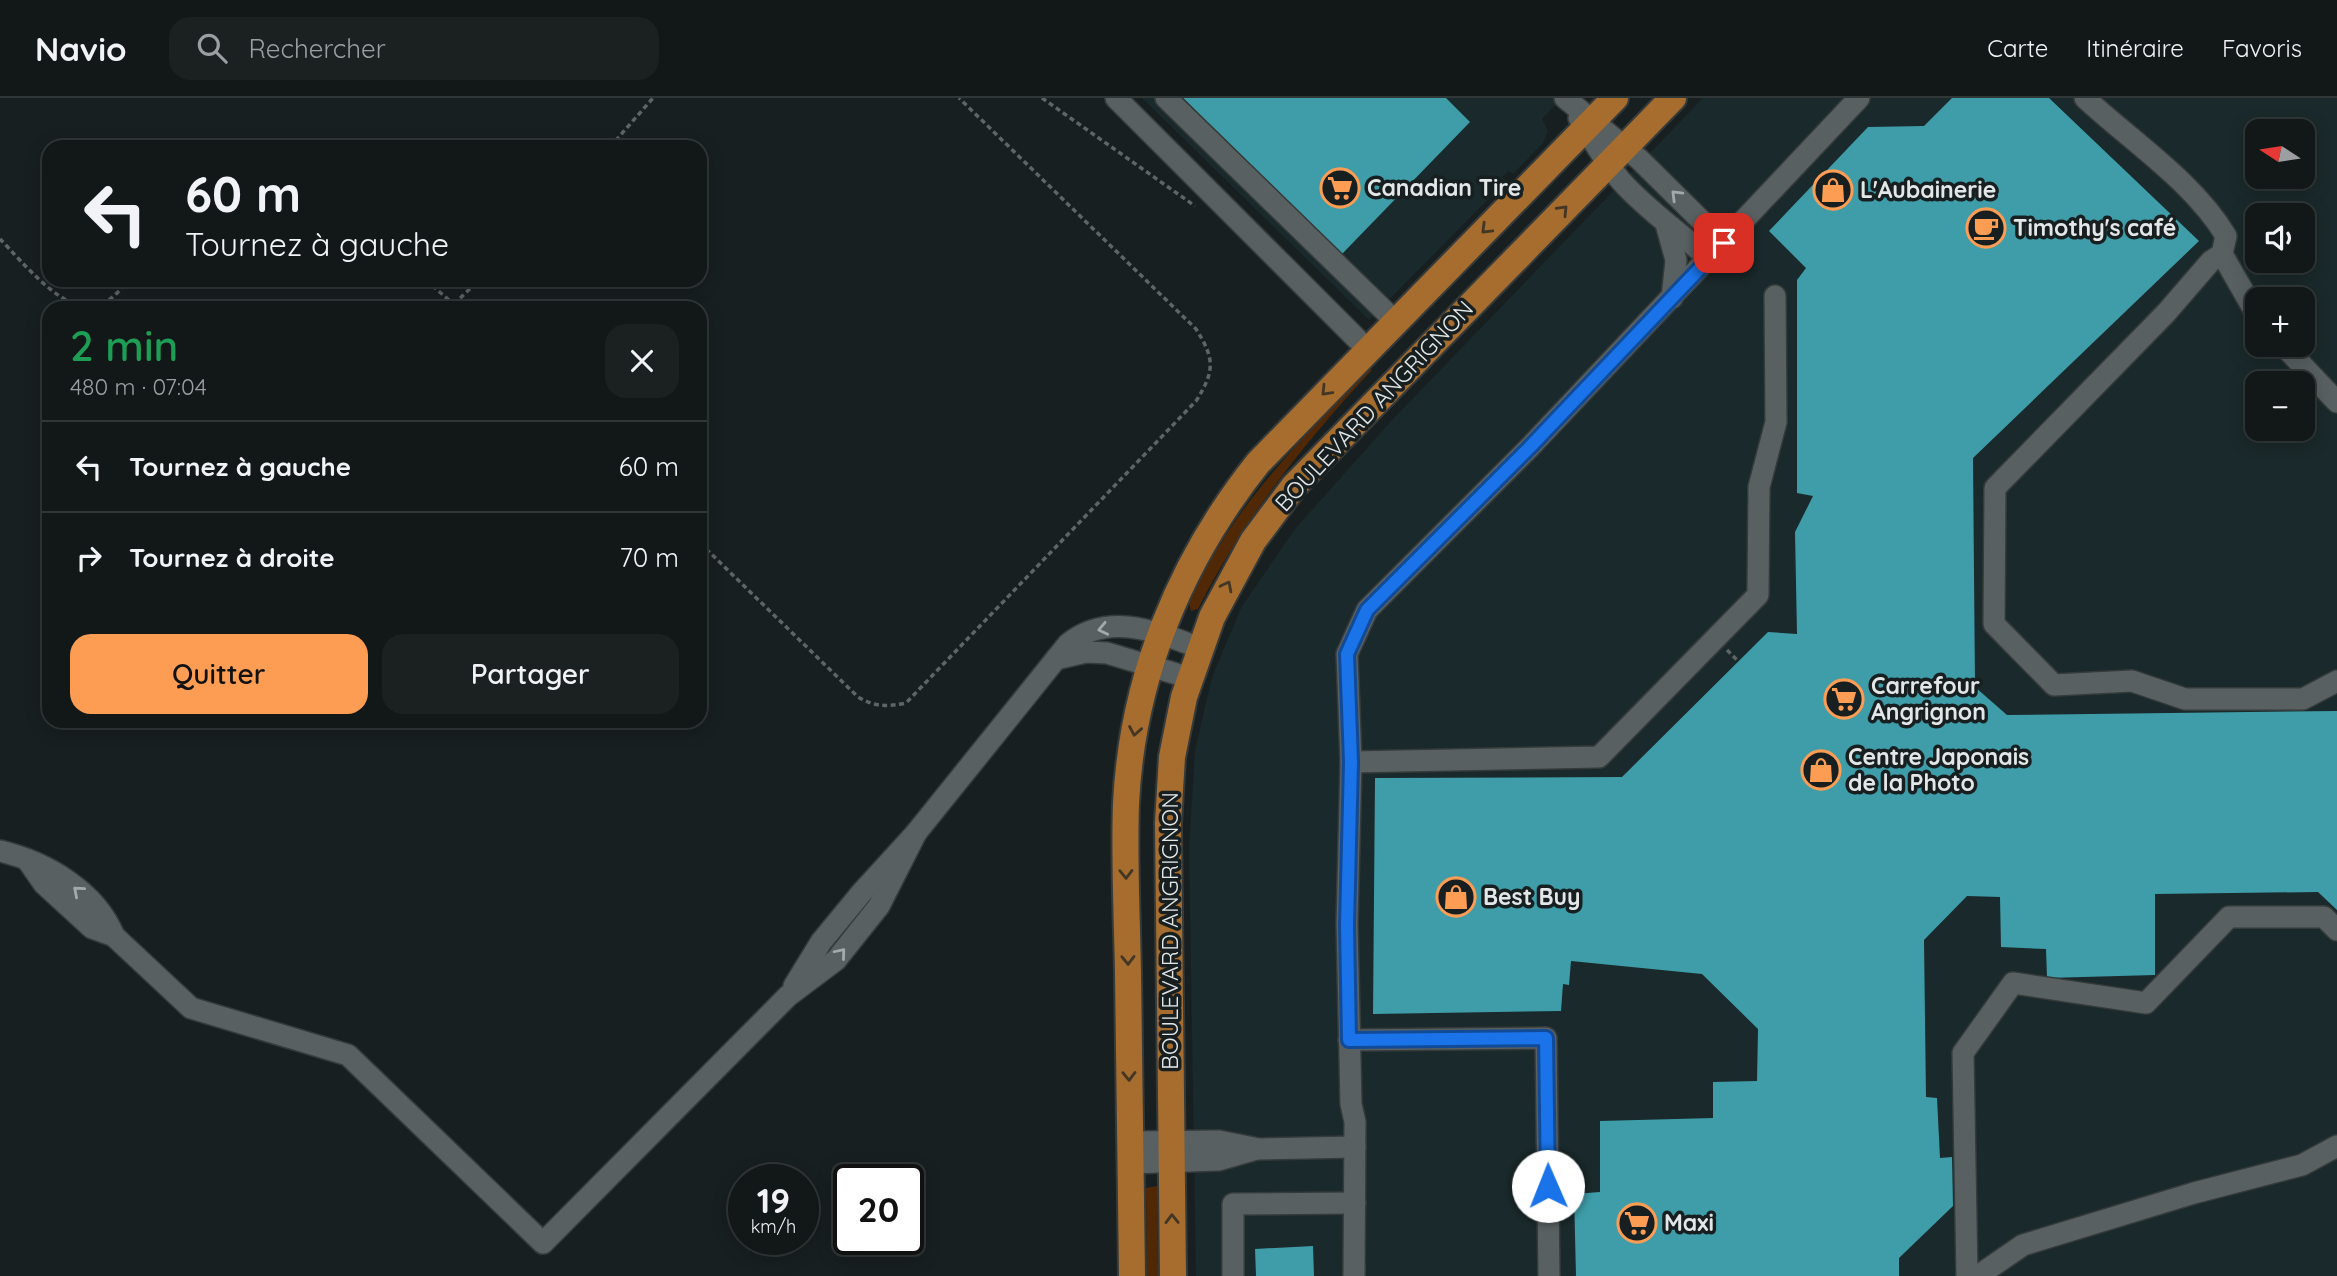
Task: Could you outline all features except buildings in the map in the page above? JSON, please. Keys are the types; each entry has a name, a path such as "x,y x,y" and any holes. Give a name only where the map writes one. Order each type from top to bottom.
{"main road":[{"name":"BOULEVARD ANGRIGNON","path":"1132,1276 1126,803 1134,735 1160,633 1201,545 1234,494 1271,449 1615,98"},
{"name":"BOULEVARD ANGRIGNON","path":"1173,1276 1169,790 1175,741 1200,648 1236,569 1294,486 1673,98"}],"lane":[{"path":"1116,98 1367,349"},
{"path":"1166,98 1395,321"},
{"path":"1354,1276 1355,1147 1349,1040 1347,925 1351,762 1347,654 1367,610 1522,455 1724,243 1794,163 1859,98"},
{"path":"1567,100 1617,155 1724,243"},
{"path":"2091,100 2214,216 2226,236 2222,254 2245,294"},
{"path":"1617,155 1621,181 1666,224 1683,235 1709,259"},
{"path":"1666,224 1676,260 1672,298"},
{"path":"2222,254 2211,261 2166,313 1996,488 1994,624 2054,685 2132,681 2185,699 2303,699 2337,681"},
{"path":"1351,762 1598,757 1758,595 1756,512 1759,486 1776,422 1775,296"},
{"path":"2295,357 2334,394"},
{"path":"0,851 55,871 105,914 114,936 191,1008 348,1055 543,1243 788,996 821,942 916,833 1068,644 1087,632 1126,626 1160,633 1200,648"},
{"path":"1056,659 1095,652 1190,678"},
{"path":"1967,1276 1962,1053 2013,983 2146,1003 2229,918 2324,917 2337,930"},
{"path":"1349,1040 1546,1038 1549,1276"},
{"path":"1130,1152 1171,1152 1219,1140 1259,1149 1355,1147"},
{"path":"1994,1272 2023,1245 2194,1193 2302,1165 2337,1146"},
{"path":"1233,1276 1233,1204 1355,1203"}],"path":[{"path":"616,140 653,98"},
{"path":"707,550 858,697 873,705 889,707 906,703 1196,401 1208,382 1212,363 1208,348 1196,329 959,98"},
{"path":"1042,98 1196,207"},
{"path":"0,239 42,281"},
{"path":"48,287 69,301"},
{"path":"105,301 121,287"},
{"path":"434,287 450,301"},
{"path":"460,301 473,287"},
{"path":"1724,648 1738,661"}],"shaded area":[{"path":"1142,98 1562,98 1542,119 1548,131 1543,143 1513,174 1509,171 1502,177 1506,181 1369,320"},
{"name":"Carrefour Angrignon","path":"1703,98 2337,98 2337,1276 1196,1276 1189,849 1195,750 1212,677 1242,606 1295,529 1393,419"},
{"path":"1370,369 1372,370 1322,426 1276,484 1235,544 1198,609 1191,611 1189,603 1206,569 1246,507 1292,450"},
{"path":"1157,1186 1158,1276 1147,1276 1146,1188"}],"place":[{"name":"Canadian Tire","path":"1340,188"},
{"name":"L'Aubainerie","path":"1833,190"},
{"name":"Timothy's café","path":"1986,228"},
{"name":"Carrefour Angrignon","path":"1844,699"},
{"name":"Centre Japonais de la Photo","path":"1821,770"},
{"name":"Best Buy","path":"1456,897"},
{"name":"Maxi","path":"1637,1223"}],"route":[{"path":"1548,1186 1546,1038 1349,1040 1347,925 1351,762 1347,654 1367,610 1422,552 1529,448 1724,243"}]}
